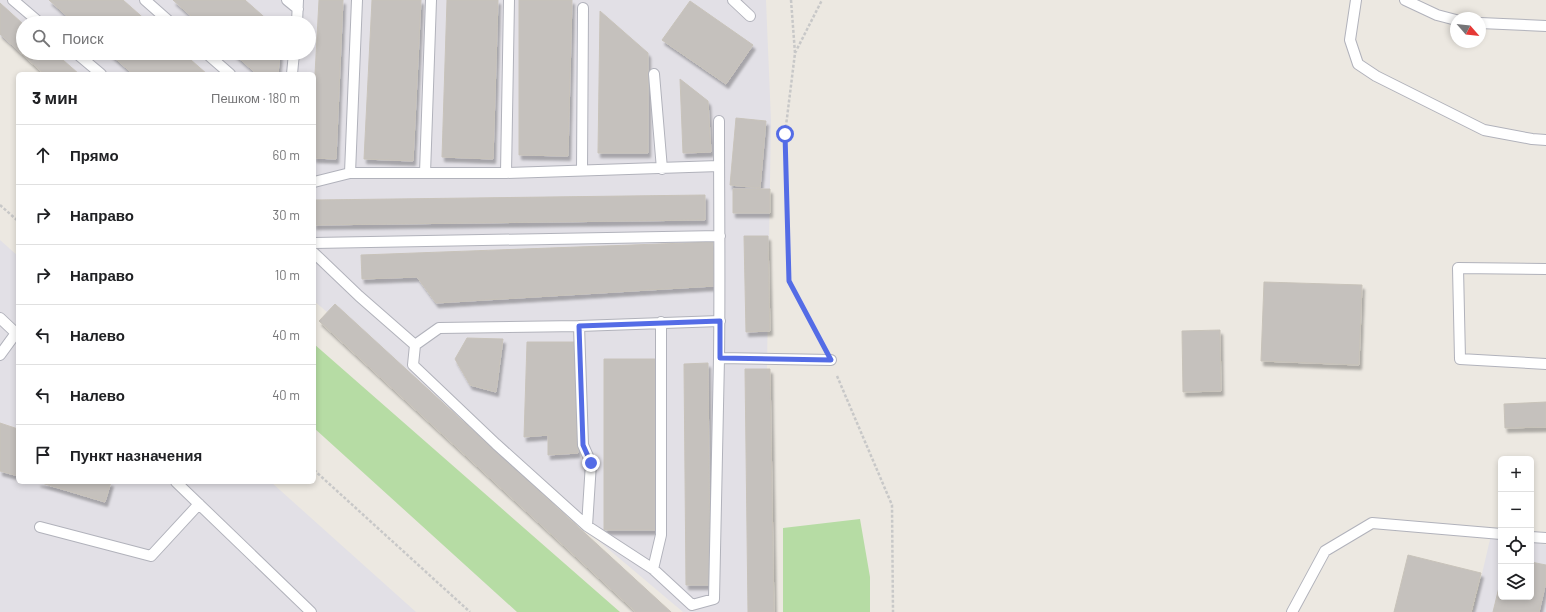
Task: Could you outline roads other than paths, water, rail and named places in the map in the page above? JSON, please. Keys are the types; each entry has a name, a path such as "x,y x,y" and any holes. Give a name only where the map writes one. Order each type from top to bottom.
{"lane":[{"path":"13,0 32,16"},
{"path":"145,0 163,16"},
{"path":"287,0 298,5 297,16"},
{"path":"350,173 357,0"},
{"path":"425,173 431,0"},
{"path":"506,173 509,0"},
{"path":"733,0 750,16"},
{"path":"1356,0 1350,40 1358,64 1376,76 1484,130 1532,139 1546,140"},
{"path":"1405,0 1437,15 1450,18"},
{"path":"582,170 583,8"},
{"path":"1486,23 1546,26"},
{"path":"84,60 99,72"},
{"path":"214,60 228,72"},
{"path":"292,72 293,60"},
{"path":"654,74 662,169"},
{"path":"719,120 720,236 720,321 720,358 714,599 692,605 653,569 587,526 496,444 413,364 416,345 439,328 579,326 720,321"},
{"path":"316,182 350,173 506,173 719,166"},
{"path":"316,243 720,236"},
{"path":"316,255 359,296 416,345"},
{"path":"1546,269 1458,268 1460,359 1546,364"},
{"path":"0,318 16,333"},
{"path":"653,569 661,535 661,322"},
{"path":"579,326 583,445 591,463 587,526"},
{"path":"0,355 16,335"},
{"path":"720,358 831,360"},
{"path":"178,484 311,612"},
{"path":"40,527 150,556 199,504"},
{"path":"1292,612 1325,551 1372,523 1498,534"},
{"path":"1534,537 1546,538"}]}
